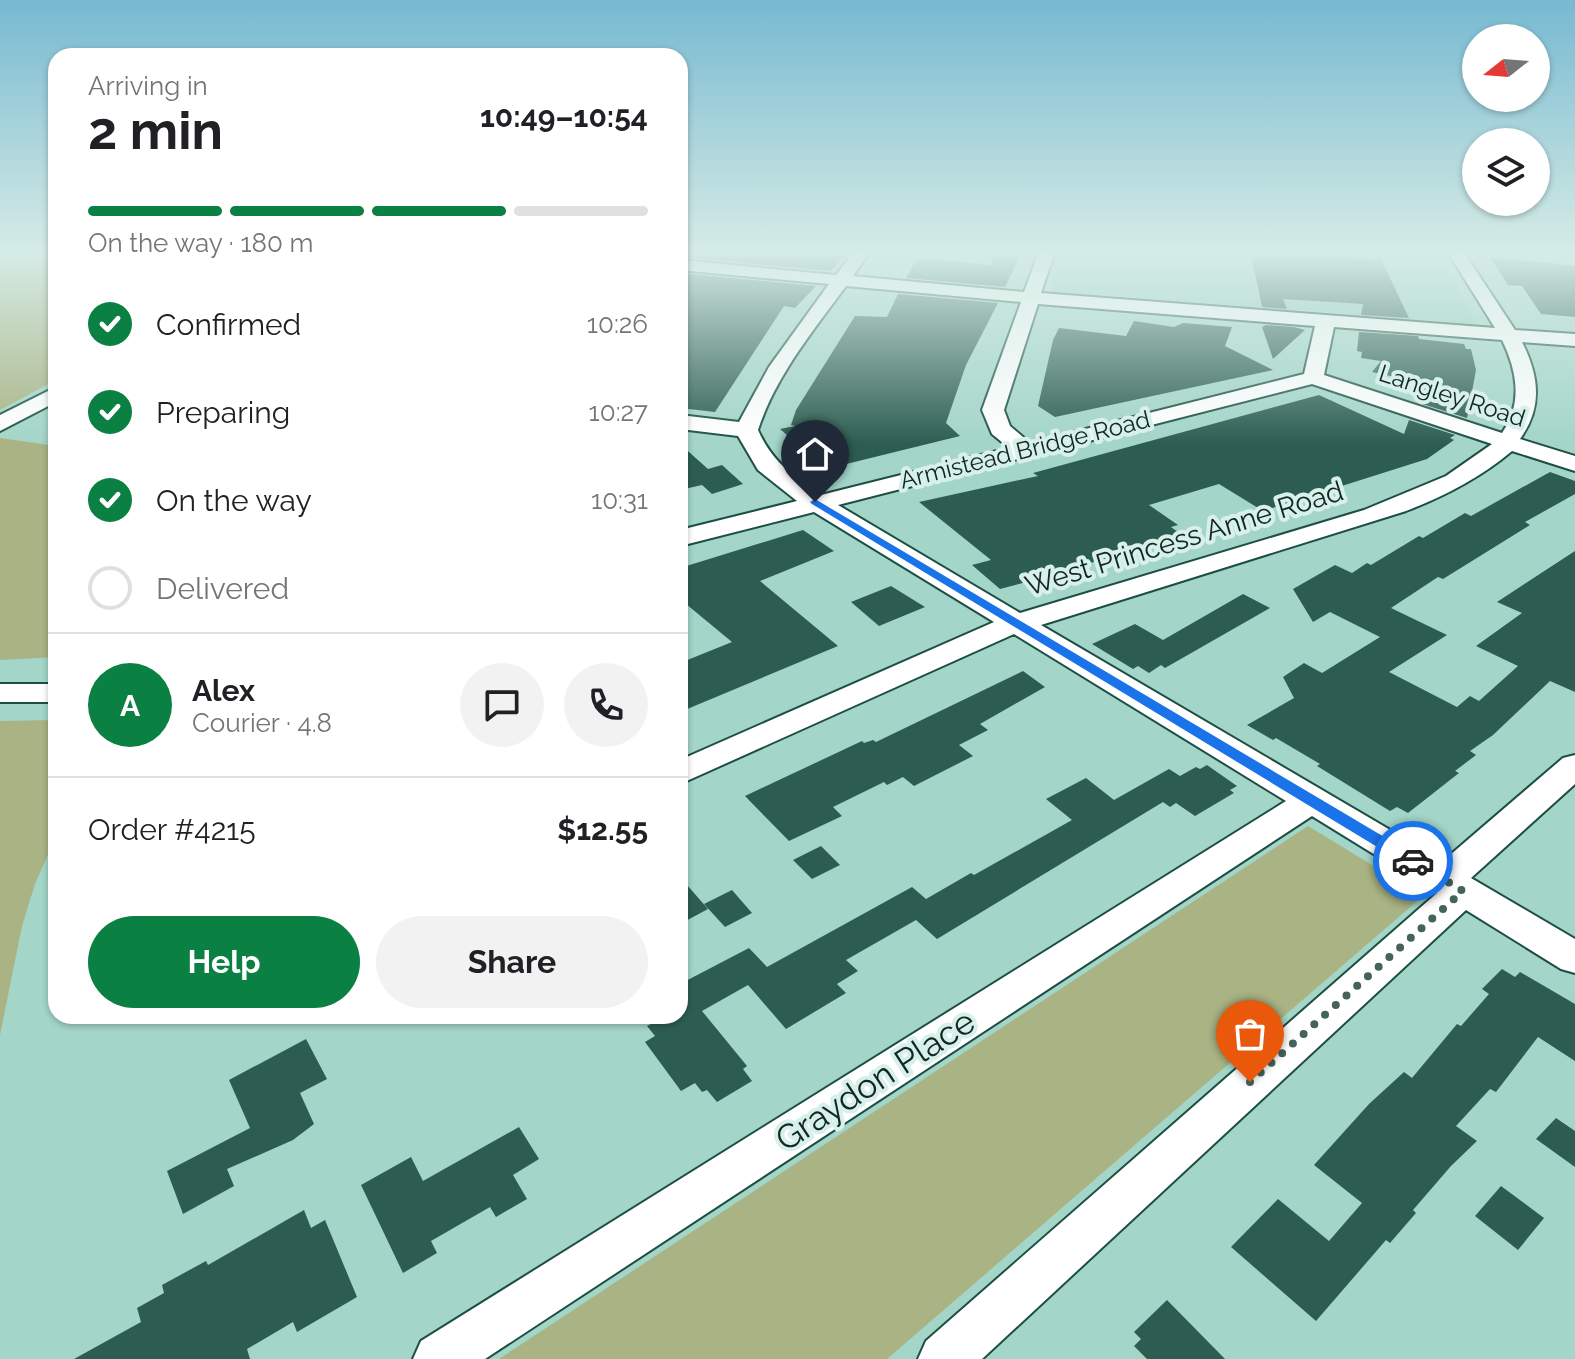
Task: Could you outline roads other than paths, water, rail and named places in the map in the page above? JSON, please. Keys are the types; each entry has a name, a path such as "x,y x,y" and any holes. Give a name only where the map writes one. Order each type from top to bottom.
{"street":[{"path":"816,317 752,412 747,430 756,455 771,472 815,502 1575,958"},
{"path":"1024,317 993,410 1000,429 1025,450"},
{"path":"1291,317 1575,340"},
{"name":"West Princess Anne Road","path":"688,769 1016,623 1424,497 1482,465 1508,440 1523,414 1527,398 1523,365 1496,317"},
{"path":"1313,378 1326,320"},
{"name":"Armistead Bridge Road","path":"688,536 1313,378"},
{"name":"Langley Road","path":"1313,378 1575,464"},
{"path":"0,424 48,397"},
{"path":"688,423 747,430"},
{"path":"0,693 48,693"},
{"path":"944,1359 1454,886 1575,766"},
{"name":"Graydon Place","path":"439,1359 1311,801"}]}
